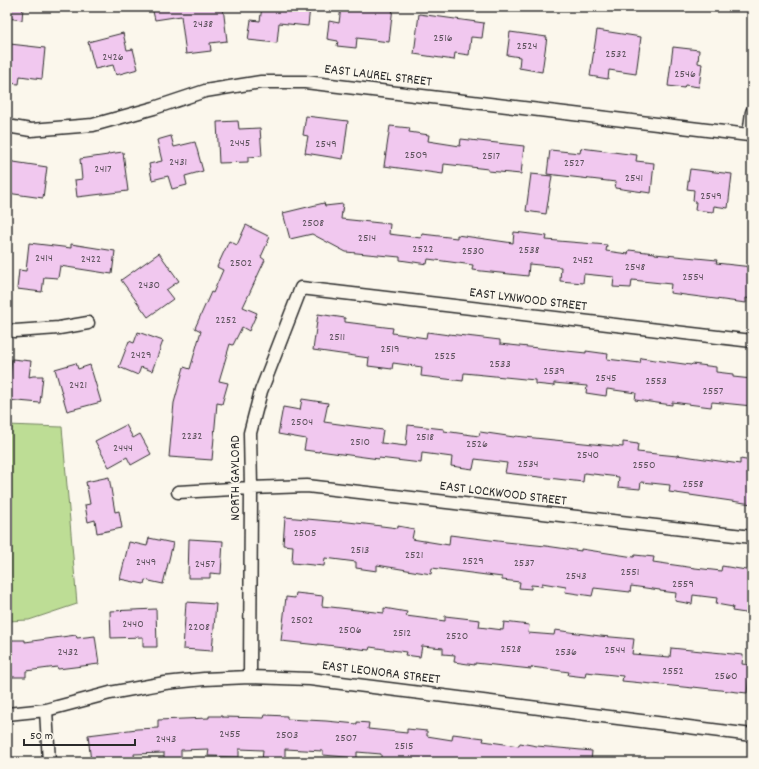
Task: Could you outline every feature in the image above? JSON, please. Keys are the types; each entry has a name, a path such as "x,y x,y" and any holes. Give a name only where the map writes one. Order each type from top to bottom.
{"street":[{"name":"EAST LAUREL STREET","path":"7,126 31,130 93,125 154,108 205,91 261,82 305,82 749,135 752,112"},
{"name":"EAST LYNWOOD STREET","path":"301,288 752,341"},
{"name":"NORTH GAYLORD","path":"250,677 250,433 262,391 301,288"},
{"path":"7,330 15,331 59,328 88,323"},
{"name":"EAST LOCKWOOD STREET","path":"178,492 307,486 752,537"},
{"name":"EAST LEONORA STREET","path":"7,714 46,710 110,693 165,683 204,679 250,677 310,679 752,735"},
{"path":"46,710 49,762"}],"green space":[{"path":"7,425 62,427 77,604 29,620 7,621"}],"building":[{"path":"8,7 23,7 22,20 7,18"},
{"path":"152,7 223,7 227,41 210,43 211,51 186,54 181,16 155,20"},
{"path":"262,7 310,7 308,26 279,23 277,43 248,40 251,20 260,21"},
{"path":"341,7 393,7 389,42 357,38 356,48 337,46 338,41 327,39 329,21 339,23"},
{"path":"419,14 484,23 482,38 471,37 469,55 455,53 454,60 414,54"},
{"path":"597,30 641,37 636,74 609,70 608,79 590,76"},
{"path":"510,32 547,37 542,72 519,68 520,57 507,55"},
{"path":"123,33 127,50 133,49 138,69 116,75 113,65 95,69 88,42"},
{"path":"10,44 45,48 42,79 20,76 19,84 7,83"},
{"path":"673,47 699,50 698,63 702,64 699,87 685,85 684,88 668,86"},
{"path":"306,116 348,121 343,159 305,153 308,136 303,135"},
{"path":"238,121 239,129 260,128 262,156 248,157 248,162 219,163 217,122"},
{"path":"390,126 410,128 409,132 429,135 428,141 460,146 461,139 524,146 521,174 488,171 488,169 444,164 443,174 384,166"},
{"path":"171,136 174,147 195,142 203,171 185,176 187,185 172,189 168,176 152,180 149,164 162,161 157,140"},
{"path":"581,148 637,155 636,161 654,163 651,193 615,188 616,182 547,174 550,150 580,153"},
{"path":"123,152 128,191 77,197 75,180 82,179 80,159"},
{"path":"7,161 47,167 43,198 7,193"},
{"path":"690,169 732,174 728,208 714,206 713,212 695,210 696,202 693,201 694,190 687,189"},
{"path":"531,174 552,176 546,214 526,211"},
{"path":"324,203 325,206 343,204 341,219 390,224 389,234 421,238 422,234 457,238 457,235 513,243 514,232 547,236 546,240 607,245 606,251 628,254 629,250 717,260 716,263 752,267 752,299 746,298 746,303 670,293 671,284 632,280 631,288 613,287 614,277 584,274 583,283 560,281 561,267 529,264 528,276 472,270 473,265 428,259 427,264 400,260 400,257 346,252 312,234 290,239 283,213"},
{"path":"246,225 270,237 261,257 265,260 243,307 257,313 249,331 242,327 233,345 230,344 219,381 228,383 222,404 217,403 212,460 169,457 174,403 184,367 190,369 201,331 195,328 211,292 213,293 223,270 217,267 229,241 237,245"},
{"path":"29,243 71,248 71,244 115,251 112,274 60,266 58,278 44,277 42,292 17,289 19,270 26,271"},
{"path":"159,253 179,281 166,290 173,299 148,317 121,280"},
{"path":"318,314 345,318 345,322 393,328 392,333 426,338 427,332 449,334 500,340 500,344 608,354 607,359 640,363 641,358 716,367 716,372 733,374 733,377 752,379 752,406 712,402 711,407 672,402 672,405 635,400 636,393 607,389 606,396 586,393 587,386 554,383 554,386 535,384 535,380 464,373 463,381 421,376 422,367 393,363 392,369 368,366 369,358 313,350"},
{"path":"138,332 163,341 152,371 141,367 138,375 119,367 129,341 134,343"},
{"path":"12,359 31,361 29,377 43,376 40,403 7,400"},
{"path":"76,363 78,369 90,365 101,402 67,411 55,369"},
{"path":"302,399 328,403 324,422 383,430 381,443 406,446 408,425 444,429 444,431 479,436 480,432 514,437 623,447 623,442 638,444 637,452 677,455 740,464 740,459 752,461 752,504 669,492 670,485 641,482 640,489 618,487 619,477 584,473 583,482 505,473 507,463 475,459 473,469 451,466 452,457 422,453 421,463 304,450 306,439 278,434 283,407 300,410"},
{"path":"126,425 133,438 140,434 151,454 131,465 127,457 109,467 95,441"},
{"path":"109,477 115,512 119,511 122,528 97,533 95,520 88,522 85,505 90,504 86,482"},
{"path":"285,517 340,521 398,528 398,526 414,529 412,539 449,545 450,535 581,551 581,549 634,557 635,555 654,557 653,562 695,568 721,571 722,566 752,571 752,614 732,611 733,607 716,604 717,598 693,595 692,604 675,601 676,593 631,586 630,592 594,588 592,596 565,592 566,587 542,583 542,586 531,585 531,589 519,588 520,582 502,580 502,577 432,568 431,574 377,565 377,571 356,568 356,562 325,558 324,566 292,563 293,546 283,545"},
{"path":"149,538 173,543 163,584 145,580 144,584 120,579 129,542 147,546"},
{"path":"189,539 223,541 221,574 210,573 210,578 188,578"},
{"path":"296,593 323,596 322,606 384,613 384,608 407,612 406,616 445,621 445,616 480,620 479,627 503,630 504,622 529,625 528,633 554,635 555,630 634,639 632,654 670,657 671,648 743,655 742,664 750,665 747,693 622,681 623,676 586,672 585,677 568,675 569,672 532,667 531,669 454,662 455,655 443,654 443,648 422,646 420,657 405,655 406,652 370,647 369,650 281,641 286,597 295,598"},
{"path":"186,602 216,604 212,651 183,649"},
{"path":"156,609 157,647 143,647 143,637 111,638 110,611"},
{"path":"76,635 77,638 95,636 99,664 26,671 26,677 7,677 7,640 25,640 25,642"},
{"path":"265,715 287,716 287,719 357,724 357,722 369,723 368,729 407,733 407,729 427,731 427,736 452,740 453,734 484,738 483,741 519,746 520,743 592,751 591,762 411,762 381,759 381,754 357,752 357,758 323,755 323,751 285,749 285,762 262,761 263,750 239,749 239,757 208,756 209,749 181,750 181,759 164,760 164,753 134,754 135,762 91,762 88,735 158,728 158,720 209,718 209,716 264,718"}]}
